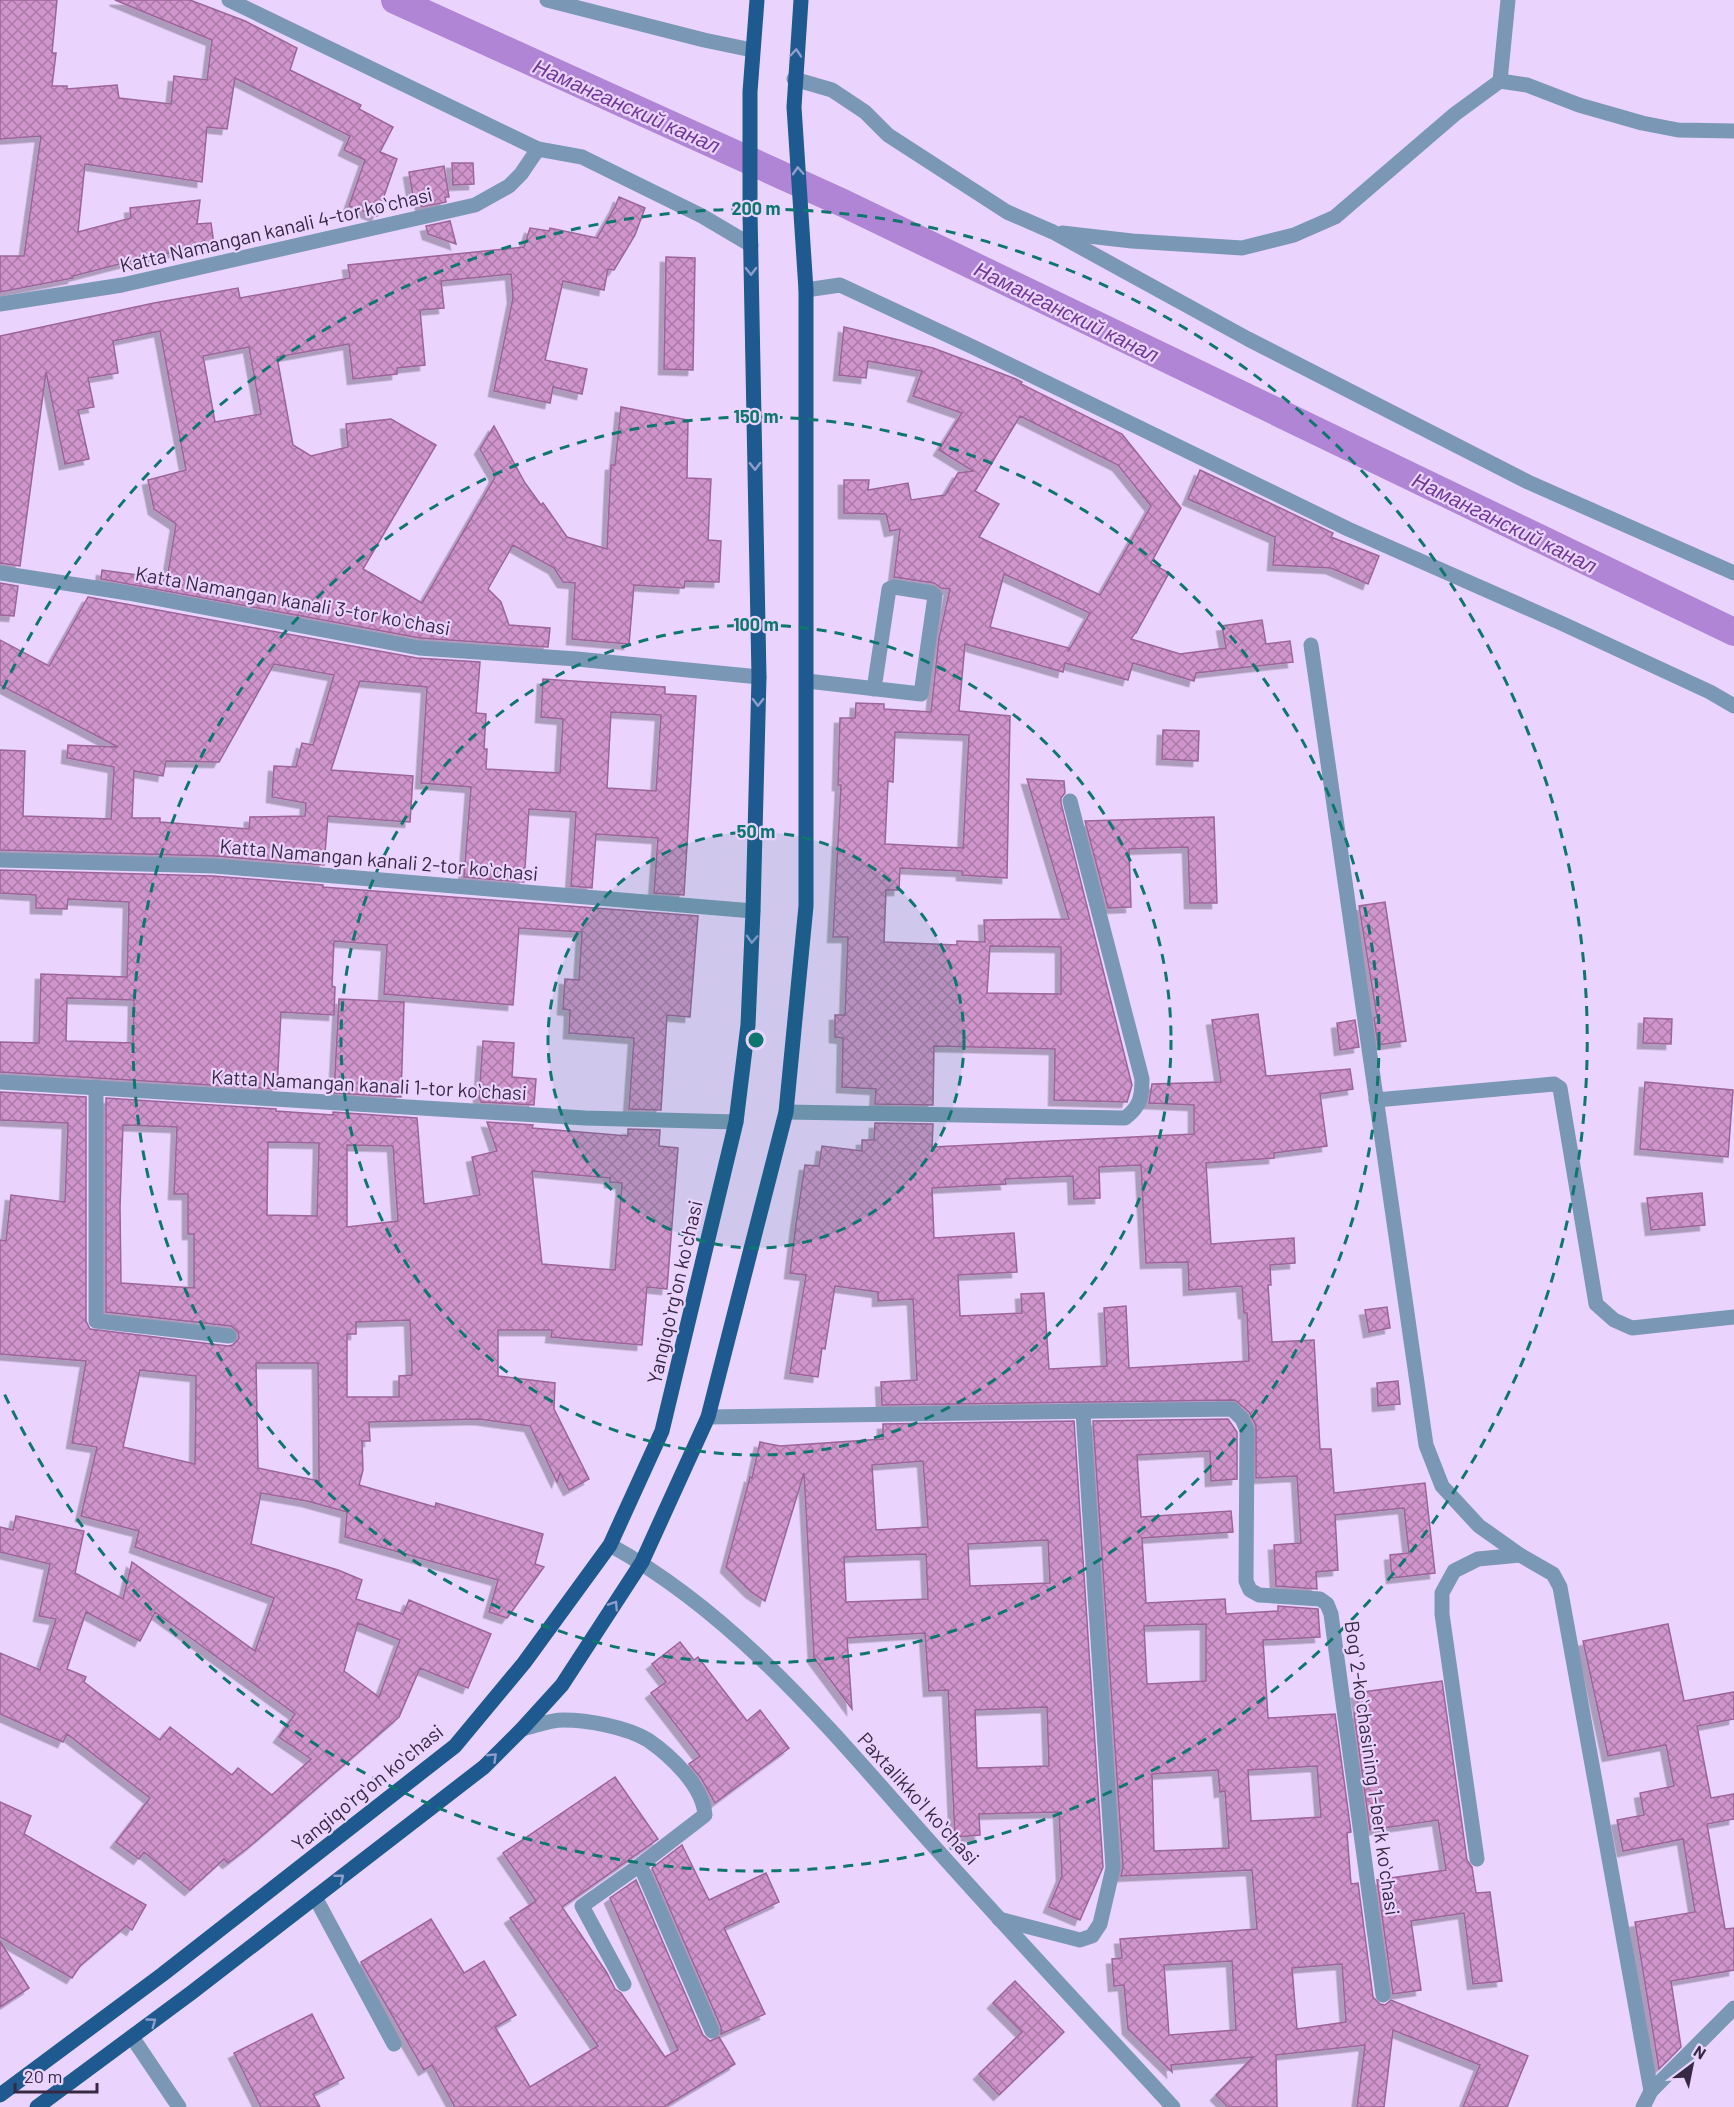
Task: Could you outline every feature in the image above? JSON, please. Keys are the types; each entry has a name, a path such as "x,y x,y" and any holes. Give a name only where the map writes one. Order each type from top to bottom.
{"main road":[{"name":"Yangiqoʻrgʻon koʻchasi","path":"0,2095 164,1974 455,1746 524,1663 610,1545 662,1431 736,1122 748,1026 759,677 750,212 750,92 757,0"},
{"path":"37,2107 484,1767 522,1729 562,1684 642,1562 708,1417 786,1112 806,906 806,290 794,107 794,79 801,0"}],"street":[{"path":"229,0 538,149 582,157 702,216 751,245"},
{"path":"547,0 752,50"},
{"path":"1500,81 1508,0"},
{"path":"794,79 832,90 865,112 888,135 1007,212 1053,232 1248,339 1528,482 1734,573"},
{"path":"1053,232 1132,241 1242,248 1294,235 1335,217 1455,114 1500,81 1527,85 1579,105 1642,123 1678,130 1734,131"},
{"name":"Katta Namangan kanali 4-tor koʻchasi","path":"0,304 122,285 475,205 509,186 521,174 538,149"},
{"path":"806,290 840,285 1348,529 1561,623 1710,692 1734,706"},
{"name":"Katta Namangan kanali 3-tor koʻchasi","path":"0,573 128,593 420,648 577,659 759,677"},
{"path":"807,681 921,694 935,596 932,593 889,588 874,688"},
{"path":"1311,645 1426,1445 1442,1486 1479,1526 1520,1555 1553,1574 1560,1587 1651,2091"},
{"path":"786,1112 1125,1118 1135,1110 1142,1096 1142,1079 1070,801"},
{"name":"Katta Namangan kanali 2-tor koʻchasi","path":"0,860 214,866 753,911"},
{"name":"Katta Namangan kanali 1-tor koʻchasi","path":"0,1082 585,1118 736,1122"},
{"path":"1376,1100 1554,1084 1560,1088 1596,1304 1614,1320 1632,1328 1734,1317"},
{"path":"96,1087 96,1321 229,1336"},
{"name":"Bogʻ 2-koʻchasining 1-berk koʻchasi","path":"1083,1412 1232,1409 1242,1419 1247,1430 1246,1581 1250,1590 1258,1595 1320,1599 1327,1604 1331,1614 1383,1995"},
{"path":"708,1417 1083,1412 1113,1868 1100,1924 1092,1936 1080,1940 999,1919"},
{"name":"Paxtalikkoʻl koʻchasi","path":"610,1545 642,1562 713,1615 812,1710 999,1919 1173,2107"},
{"path":"1477,1859 1442,1614 1442,1593 1454,1571 1478,1558 1520,1555"},
{"path":"522,1729 562,1720 608,1725 647,1740 680,1767 696,1788 704,1807 705,1815 582,1906 624,1984"},
{"path":"640,1865 712,2031"},
{"path":"315,1897 394,2044"},
{"path":"1643,2107 1651,2091 1734,2008"},
{"path":"132,2037 179,2107"}],"building":[{"path":"0,0 57,0 52,53 56,53 52,86 67,86 67,89 117,85 119,98 171,104 174,76 207,80 212,40 115,0 190,0 245,21 297,48 290,70 361,105 359,109 393,127 380,152 397,159 377,216 349,206 365,160 344,150 350,136 235,78 227,129 207,127 202,182 85,164 78,232 131,218 130,208 200,200 197,224 211,223 214,244 135,260 73,276 73,278 0,292 0,256 24,256 41,136 0,139"},
{"path":"452,163 473,163 474,184 453,185"},
{"path":"444,166 449,197 445,197 446,202 422,207 420,201 414,202 409,172"},
{"path":"619,197 645,208 635,235 614,270 608,269 604,290 563,281 545,360 587,369 582,394 553,387 550,403 494,391 513,298 511,274 441,281 444,308 420,310 425,365 397,368 397,374 353,379 349,344 277,357 293,445 311,456 348,447 346,424 391,419 436,445 363,569 422,603 494,479 495,475 480,449 494,426 525,483 541,505 543,503 567,537 607,549 611,465 615,465 621,407 688,420 687,478 711,479 708,540 721,541 719,582 685,581 684,588 634,585 629,644 572,639 575,583 563,582 554,568 513,545 488,589 501,602 509,625 550,628 548,647 420,638 101,579 102,570 167,579 176,524 154,509 148,480 186,470 160,331 113,341 118,373 88,378 94,407 78,410 89,459 65,464 46,372 20,566 0,563 0,336 154,303 238,288 240,298 350,278 348,265 524,247 530,228 549,231 550,228 597,238","holes":["249,347 261,414 215,422 203,356"]},
{"path":"450,221 456,244 428,234 426,226"},
{"path":"666,257 695,258 693,370 664,369"},
{"path":"844,327 933,348 1016,379 1022,382 1021,384 1122,434 1181,508 1151,563 1169,573 1131,639 1180,654 1226,648 1222,626 1262,620 1266,644 1290,641 1293,662 1196,673 1194,681 1133,663 1128,680 1065,663 1063,672 965,644 959,711 1010,716 1007,878 962,875 962,871 900,868 899,890 886,890 884,942 957,945 957,941 985,942 984,920 1069,919 1027,779 1064,781 1065,793 1061,798 1061,803 1132,1085 1127,1102 1054,1100 1055,1049 934,1046 933,1105 875,1104 876,1089 842,1087 843,1038 835,1037 835,1015 845,1015 848,937 833,937 841,785 838,785 840,718 855,718 856,703 884,704 884,709 931,712 939,638 950,589 941,588 934,583 894,577 900,529 890,531 886,514 844,513 844,480 869,480 868,490 908,483 911,500 945,495 958,473 973,471 939,450 962,413 913,396 922,371 868,361 866,378 839,375","holes":["1020,416 1118,465 1151,506 1100,595 979,537 999,504 975,491","1004,574 1090,613 1068,652 1069,648 990,627","895,732 969,735 963,848 885,844 888,781 893,782","990,946 1061,947 1061,994 987,993"]},
{"path":"1200,470 1333,533 1331,537 1379,556 1368,584 1331,568 1273,565 1275,537 1188,499"},
{"path":"0,583 18,586 14,616 0,615"},
{"path":"88,597 417,658 480,662 476,713 486,714 484,749 487,749 486,769 560,773 563,719 541,717 543,679 665,687 665,694 696,696 684,895 654,893 658,838 596,834 592,888 571,886 576,812 529,809 524,882 464,877 471,787 421,783 427,687 360,681 331,770 413,776 410,822 328,816 324,865 215,856 0,850 0,750 25,751 23,816 111,819 114,767 67,758 68,745 118,747 0,685 0,640 49,666","holes":["274,664 334,675 313,745 302,743 296,767 274,766 272,797 306,803 305,816 250,817 249,829 160,822 160,818 132,818 134,771 163,776 166,761 219,762","611,712 661,715 656,791 607,788"]},
{"path":"1163,730 1199,731 1198,761 1162,759"},
{"path":"1214,817 1217,903 1190,903 1188,847 1129,849 1131,907 1108,908 1085,821"},
{"path":"0,870 213,876 323,885 323,887 698,916 690,1017 667,1015 661,1110 629,1109 634,1038 569,1033 570,1010 563,1009 565,979 579,980 582,932 519,928 513,1005 384,994 387,945 334,941 332,986 335,987 334,1015 281,1012 277,1089 0,1072 0,1042 39,1043 41,974 127,977 129,902 68,899 67,909 36,908 36,895 0,893","holes":["67,998 134,1000 133,1043 66,1041"]},
{"path":"1385,902 1406,1041 1378,1045 1374,1018 1377,1017 1359,906"},
{"path":"339,999 404,1002 401,1097 334,1093"},
{"path":"1258,1014 1266,1076 1350,1069 1353,1089 1320,1094 1327,1146 1274,1153 1274,1158 1206,1163 1211,1244 1294,1238 1295,1263 1270,1265 1271,1285 1268,1285 1272,1342 1314,1340 1320,1449 1331,1449 1334,1493 1425,1483 1435,1573 1392,1578 1390,1555 1409,1553 1404,1508 1335,1515 1338,1570 1316,1572 1317,1589 1276,1586 1274,1545 1301,1543 1297,1476 1256,1478 1256,1426 1249,1412 1235,1400 882,1405 881,1382 917,1380 913,1299 878,1301 878,1292 835,1286 818,1377 790,1373 806,1275 790,1273 796,1224 805,1165 819,1166 822,1146 862,1151 862,1140 874,1140 875,1123 933,1124 932,1147 1194,1134 1194,1105 1149,1103 1152,1084 1221,1082 1212,1020","holes":["1141,1165 1146,1263 1188,1262 1189,1290 1242,1286 1244,1313 1247,1313 1249,1361 1129,1368 1126,1306 1104,1308 1107,1366 1049,1369 1044,1293 1021,1294 1022,1313 960,1316 958,1275 1017,1272 1014,1233 934,1238 932,1188 1006,1184 1005,1179 1073,1176 1074,1199 1100,1198 1099,1167"]},
{"path":"1644,1018 1672,1019 1671,1044 1643,1043"},
{"path":"1355,1020 1359,1047 1340,1050 1337,1023"},
{"path":"483,1041 514,1043 512,1077 536,1079 534,1105 481,1102 479,1097"},
{"path":"1645,1082 1733,1090 1728,1157 1640,1149"},
{"path":"0,1092 86,1097 86,1321 90,1329 228,1346 233,1345 239,1338 238,1332 231,1326 106,1312 106,1098 333,1115 333,1112 417,1118 424,1204 480,1195 472,1157 497,1151 487,1122 628,1136 628,1129 660,1130 659,1146 678,1148 667,1289 647,1287 642,1345 551,1337 552,1330 498,1330 498,1376 555,1383 554,1409 589,1479 569,1490 560,1473 557,1482 530,1426 479,1419 369,1422 370,1441 362,1441 363,1470 359,1485 435,1507 436,1503 543,1534 535,1564 544,1567 507,1618 489,1612 498,1580 345,1537 347,1512 307,1501 261,1493 251,1544 338,1570 362,1580 356,1599 403,1614 409,1600 491,1634 468,1688 420,1668 399,1717 249,1847 228,1863 224,1859 190,1890 144,1852 139,1859 116,1842 150,1798 67,1734 63,1742 0,1714 0,1653 40,1670 56,1619 39,1616 50,1564 0,1552 0,1527 13,1530 16,1516 84,1531 75,1573 123,1599 132,1562 255,1651 274,1598 135,1547 139,1531 81,1516 97,1447 72,1443 86,1361 0,1354 0,1240 6,1241 11,1195 65,1202 68,1123 0,1120","holes":["123,1125 177,1127 174,1194 188,1194 188,1234 194,1234 194,1288 121,1283 120,1207","268,1142 319,1143 317,1216 267,1215","347,1145 393,1146 398,1221 347,1227","532,1171 610,1178 610,1182 622,1183 615,1270 542,1264","410,1320 412,1375 399,1376 399,1397 347,1397 347,1334 356,1334 356,1322","256,1363 318,1363 319,1481 258,1468","140,1370 196,1376 195,1464 123,1447","86,1612 140,1641 155,1612 295,1714 279,1737 311,1759 272,1795 238,1768 232,1775 170,1727 160,1740 84,1682 86,1677 67,1669","358,1623 400,1640 379,1697 344,1671"]},
{"path":"1702,1193 1705,1225 1651,1230 1647,1198"},
{"path":"1387,1307 1390,1328 1369,1332 1365,1310"},
{"path":"1398,1381 1400,1404 1378,1406 1377,1383"},
{"path":"1228,1419 1237,1432 1237,1479 1211,1481 1210,1451 1137,1455 1141,1517 1231,1511 1233,1532 1142,1538 1146,1603 1225,1599 1226,1614 1278,1611 1278,1606 1318,1609 1320,1637 1263,1640 1268,1718 1335,1714 1351,1832 1347,1833 1351,1884 1358,1883 1373,1997 1380,2004 1385,2005 1391,2000 1528,2056 1507,2107 1463,2107 1480,2065 1393,2030 1384,2107 1357,2107 1365,2045 1276,2055 1277,2107 1228,2107 1216,2095 1253,2057 1171,2065 1172,2072 1128,2029 1124,1985 1114,1986 1112,1959 1122,1958 1120,1939 1257,1929 1252,1870 1121,1876 1123,1867 1093,1421","holes":["1206,1624 1206,1681 1147,1684 1144,1626","1317,1766 1321,1817 1251,1821 1248,1770","1218,1770 1220,1792 1225,1791 1229,1848 1154,1851 1152,1774","1232,1961 1236,2030 1169,2035 1164,1965","1342,1964 1346,2022 1297,2029 1292,1968"]},
{"path":"1074,1421 1103,1867 1080,1920 1049,1907 1062,1876 1059,1812 979,1814 980,1835 955,1837 948,1690 929,1691 925,1633 847,1638 852,1709 814,1658 804,1473 765,1601 751,1592 726,1567 760,1442 780,1446 883,1439 883,1424","holes":["923,1461 928,1527 876,1530 872,1465","1048,1540 1050,1583 970,1586 968,1544","926,1554 928,1599 846,1602 844,1557","1047,1707 1049,1766 977,1768 975,1710"]},
{"path":"1668,1624 1684,1701 1734,1692 1734,1719 1697,1726 1711,1798 1734,1794 1734,1819 1707,1824 1725,1929 1734,1928 1734,1970 1671,1981 1681,2047 1659,2069 1635,1922 1695,1912 1683,1839 1623,1851 1617,1820 1644,1815 1640,1793 1674,1786 1666,1745 1608,1756 1583,1641"},
{"path":"680,1642 694,1660 698,1657 747,1721 760,1710 789,1748 715,1803 701,1778 689,1764 700,1756 651,1693 666,1682 652,1664"},
{"path":"1442,1681 1467,1860 1472,1867 1476,1893 1490,1892 1502,1981 1473,1984 1464,1913 1411,1921 1421,1990 1393,1994 1377,1880 1446,1870 1438,1820 1370,1830 1354,1713 1360,1713 1356,1693"},
{"path":"615,1777 658,1839 562,1907 607,1973 615,1989 621,1993 665,2057 678,2050 610,1898 636,1880 703,2035 710,2041 719,2037 735,2064 664,2107 455,2107 432,2065 424,2070 361,1962 431,1919 464,1973 484,1961 516,2015 495,2027 530,2087 598,2046 510,1918 536,1901 503,1853"},
{"path":"0,1802 31,1816 24,1834 146,1905 132,1930 126,1926 80,1966 72,1978 0,1937"},
{"path":"682,1845 709,1900 766,1873 779,1902 724,1928 765,2014 721,2034 721,2027 652,1868"},
{"path":"0,1941 29,1988 0,2007"},
{"path":"1015,1981 1064,2032 999,2095 979,2074 1022,2032 993,2003"},
{"path":"312,2014 344,2078 313,2094 320,2107 261,2107 234,2053"}],"waterway":[{"name":"Наманганский канал","path":"395,0 843,203 1734,632"}]}
